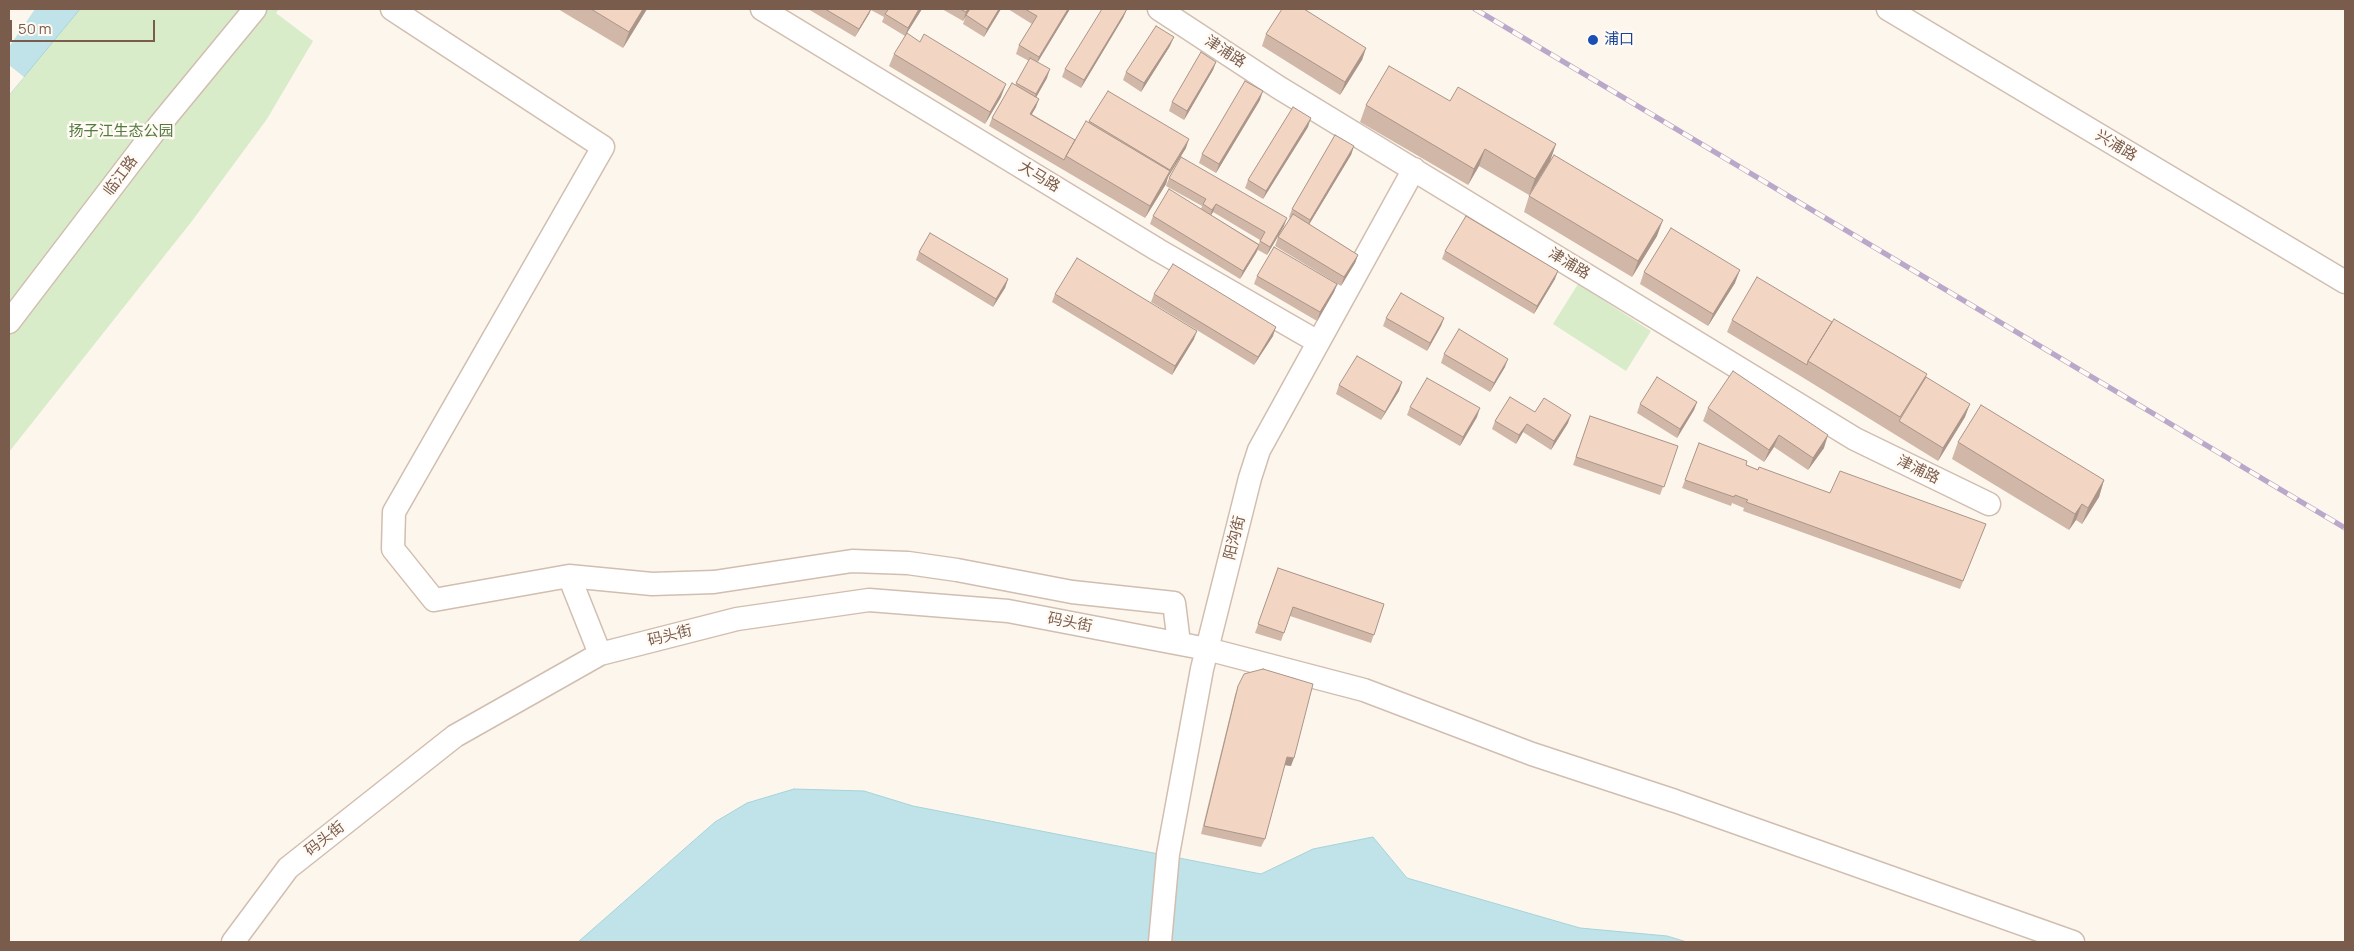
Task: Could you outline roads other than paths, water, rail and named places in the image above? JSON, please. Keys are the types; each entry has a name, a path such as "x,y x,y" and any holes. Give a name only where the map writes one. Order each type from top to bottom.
{"street":[{"name":"临江路","path":"9,322 157,128 255,9"},
{"path":"392,9 603,146 394,512 393,549 434,600 569,576 652,584 714,582 852,561 908,563 957,570 1072,592 1174,603 1178,643"},
{"name":"大马路","path":"762,9 1158,250 1318,342"},
{"name":"津浦路","path":"1159,9 1278,87 1855,439 1989,504"},
{"name":"兴浦路","path":"1888,9 2345,282"},
{"name":"阳沟街","path":"1160,942 1168,854 1207,649 1250,478 1259,450 1414,169"},
{"path":"569,576 600,654"},
{"name":"码头街","path":"232,942 288,868 455,736 600,654 737,619 869,600 1008,611 1207,649 1364,690 1532,754 1675,801 2073,942"}],"water":[{"path":"9,9 80,9 9,95"},
{"path":"794,789 864,791 913,806 1261,874 1313,849 1373,837 1407,878 1580,928 1667,936 1687,942 578,942 715,822 747,803"}],"railway":[{"path":"1475,9 2345,528"}],"place":[{"name":"浦口","path":"1593,40"}],"park label":[{"name":"扬子江生态公园","path":"121,132"}]}
